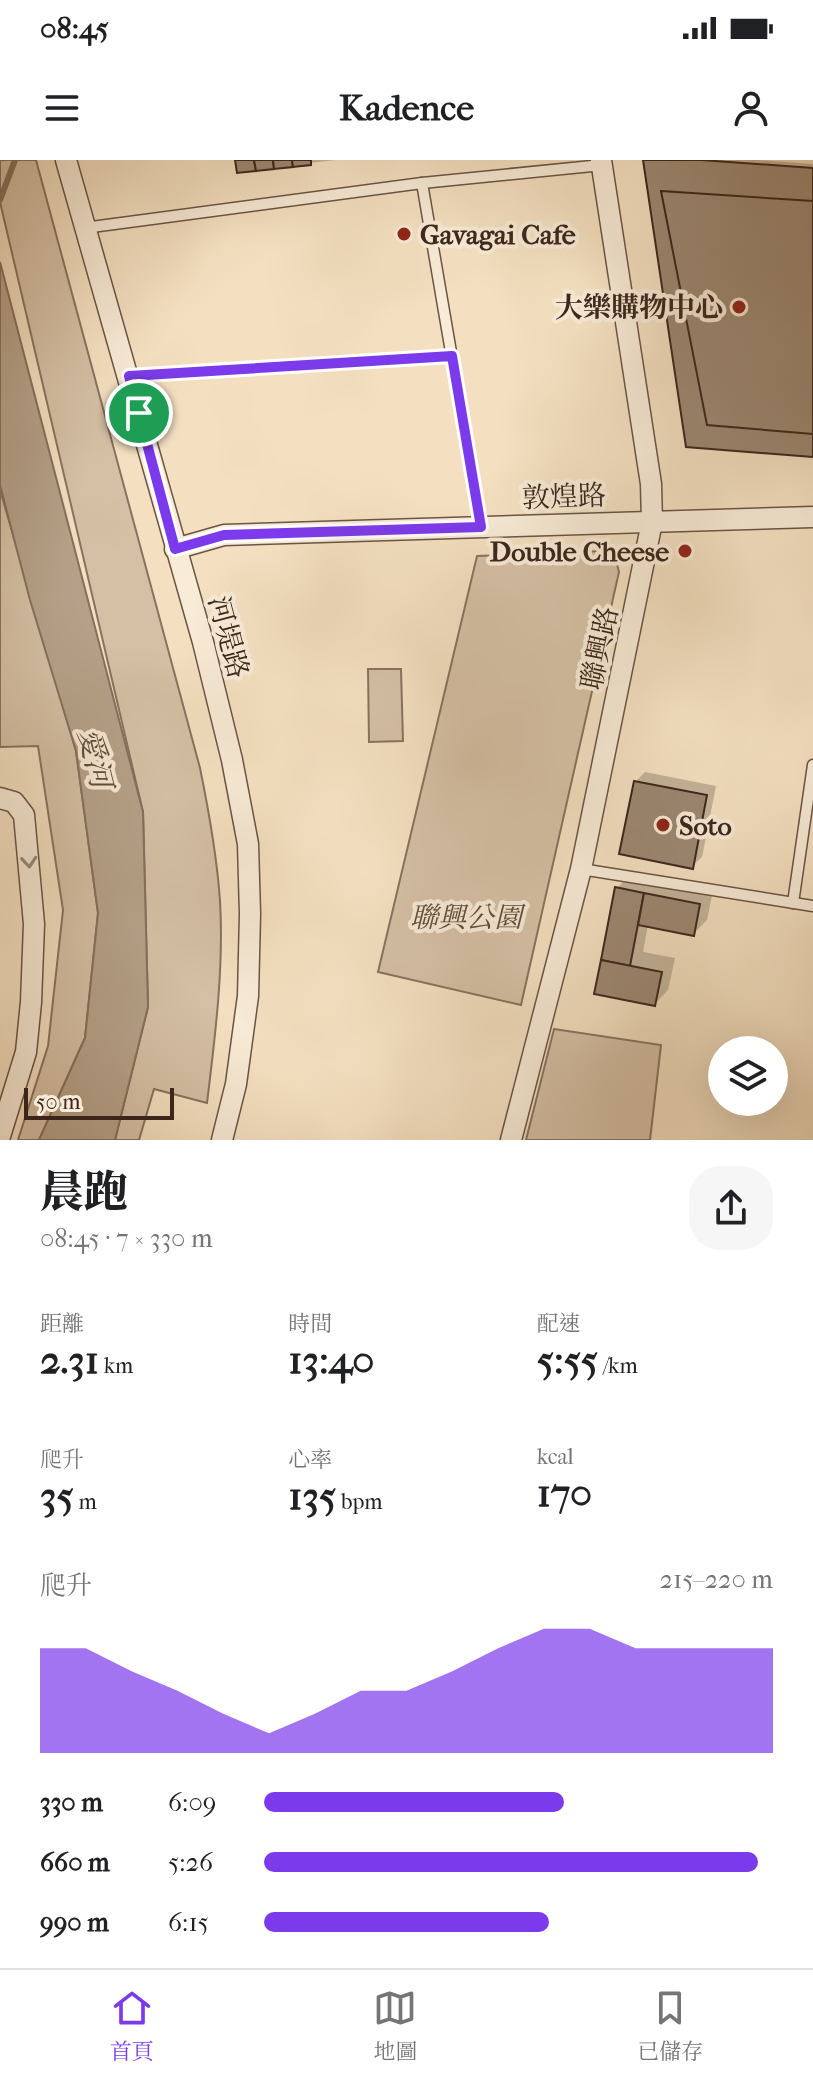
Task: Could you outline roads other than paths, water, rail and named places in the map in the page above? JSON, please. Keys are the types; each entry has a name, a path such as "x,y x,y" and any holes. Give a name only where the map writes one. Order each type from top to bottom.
{"street":[{"name":"河堤路","path":"66,160 203,642 232,760 248,844 248,996 236,1084 222,1140"},
{"name":"聯興路","path":"511,1140 581,869 652,522 651,484 602,162"},
{"name":"敦煌路","path":"175,549 224,535 813,517"},
{"path":"0,798 14,802 24,815 34,924 26,1052 0,1136"}],"lane":[{"path":"84,228 602,162"},
{"path":"422,183 481,527"},
{"path":"129,376 452,356"},
{"path":"793,903 813,765"},
{"path":"581,869 813,906"}],"water":[{"name":"愛河","path":"0,262 143,812 148,1007 115,1140 39,1140 85,1038 98,913 76,751 30,600 0,485"}],"waterway":[{"path":"0,200 15,160"}],"place":[{"name":"Gavagai Cafe","path":"404,234"},
{"name":"大樂購物中心","path":"739,307"},
{"name":"Double Cheese","path":"685,551"},
{"name":"Soto","path":"663,825"}],"park label":[{"name":"聯興公園","path":"466,917"}]}
